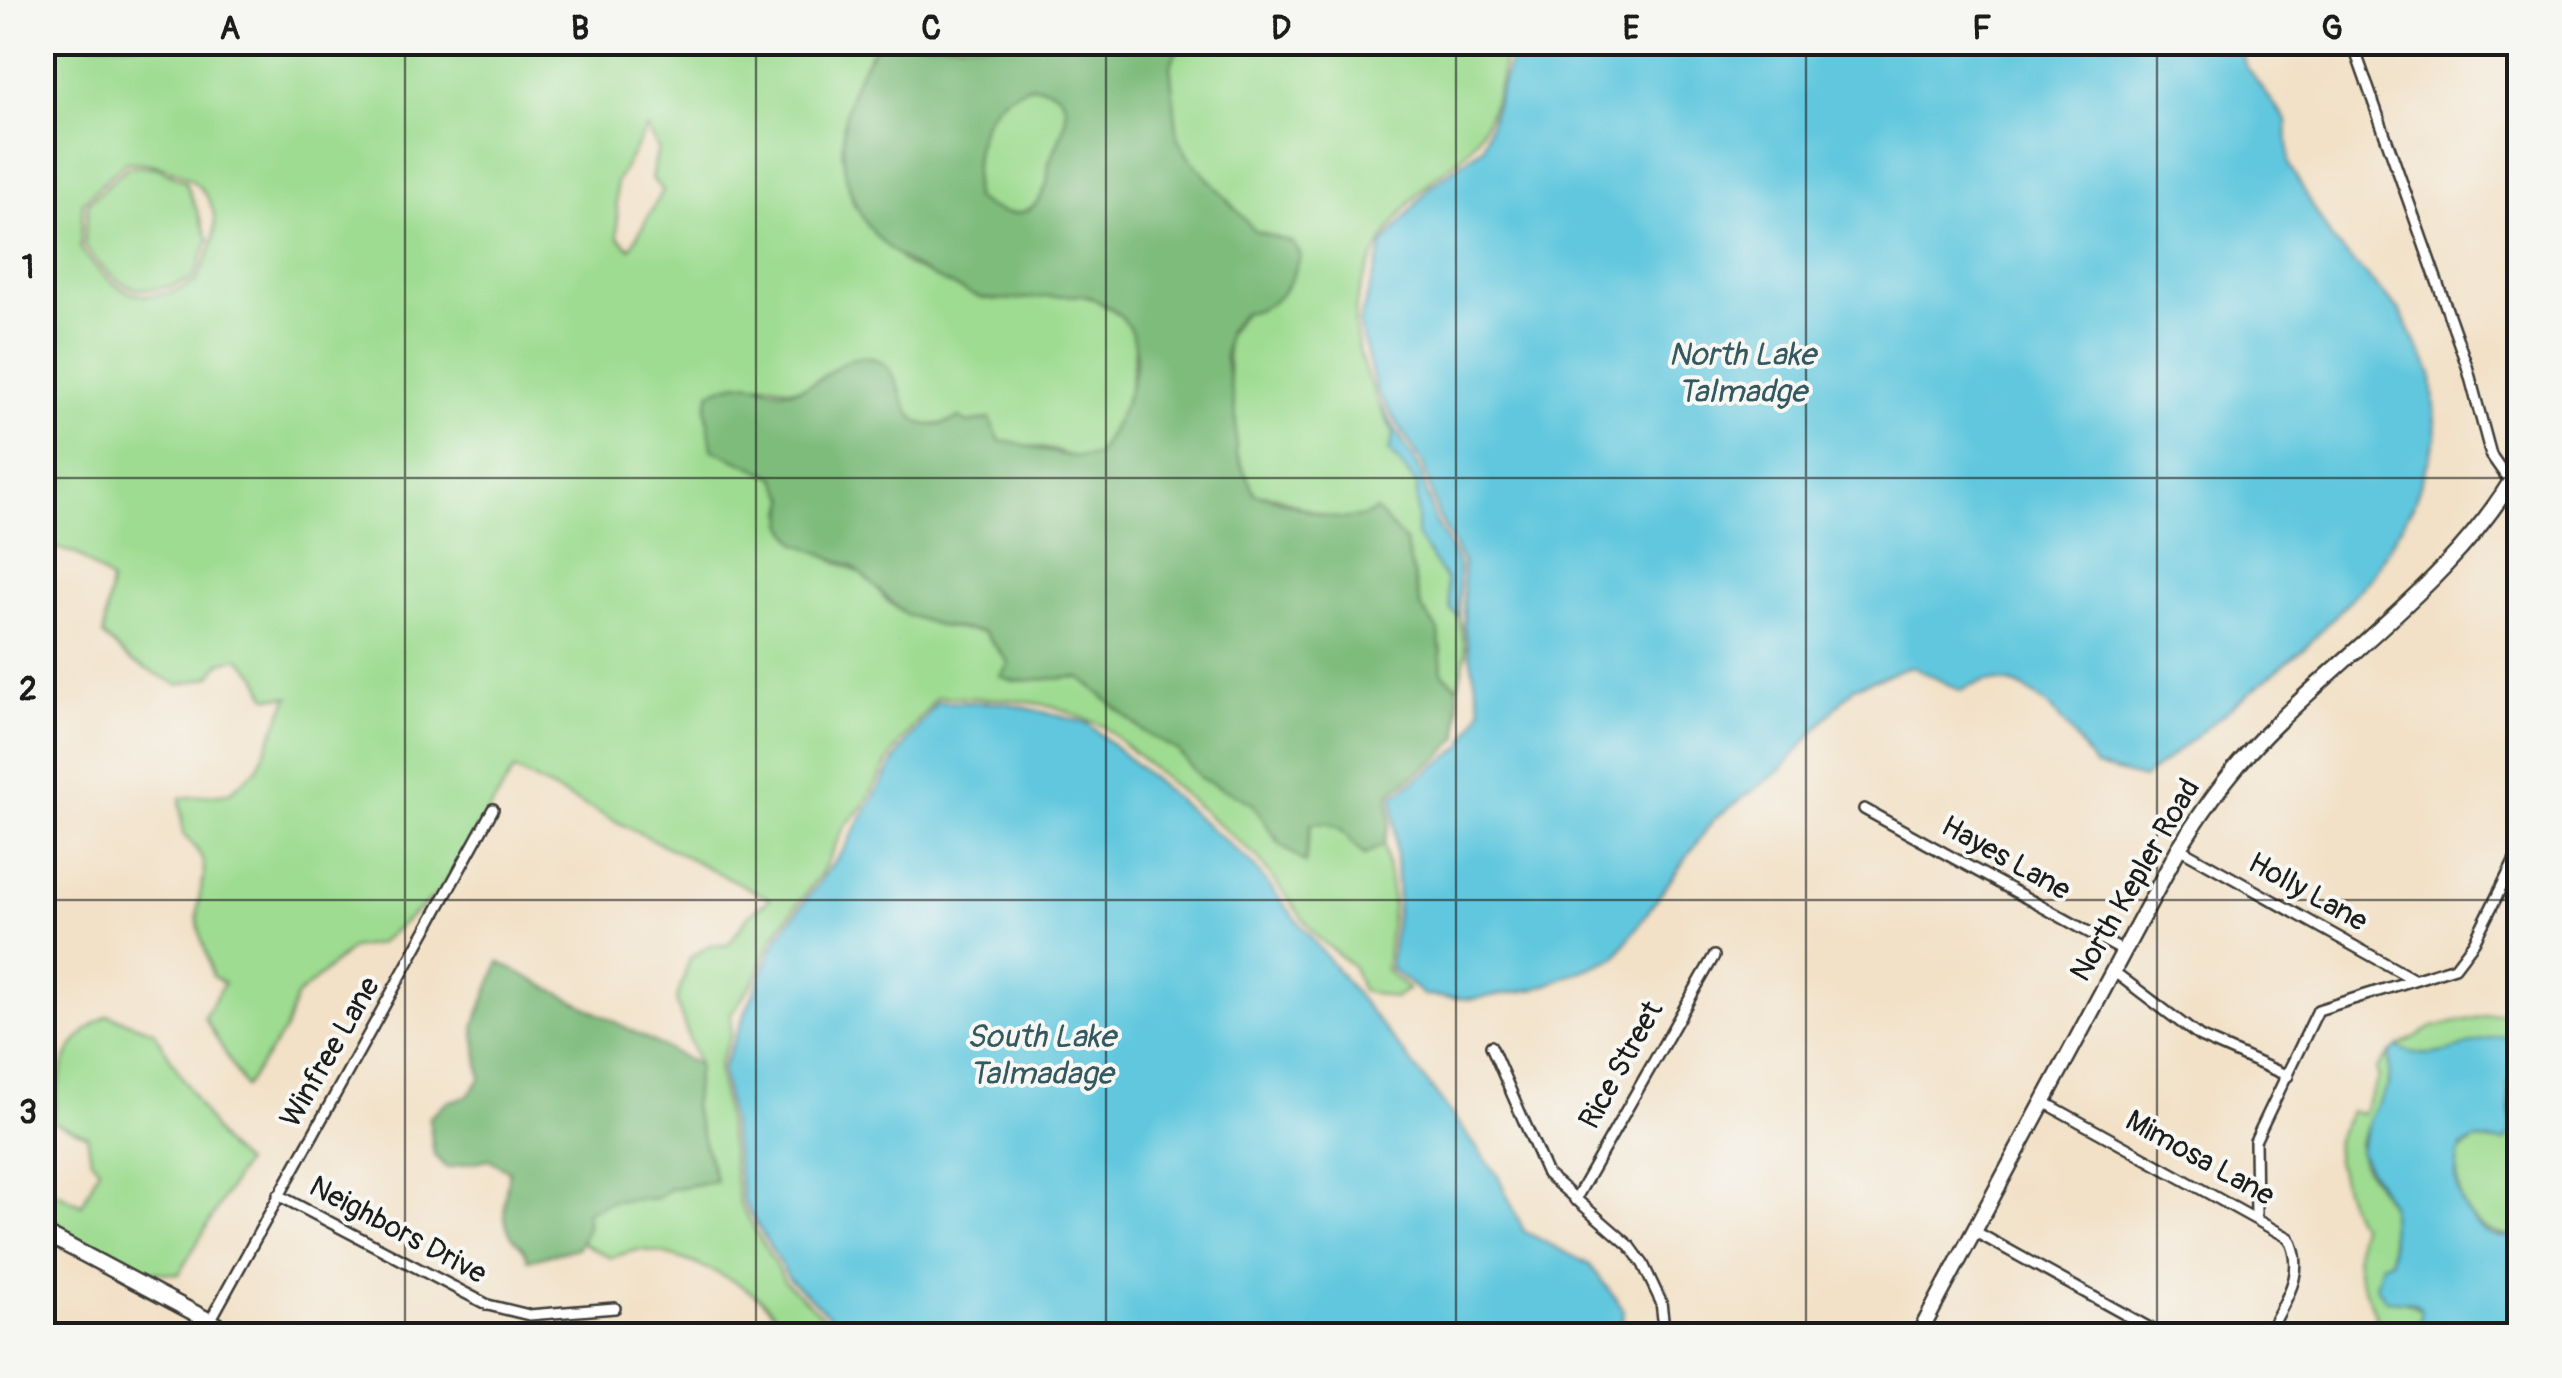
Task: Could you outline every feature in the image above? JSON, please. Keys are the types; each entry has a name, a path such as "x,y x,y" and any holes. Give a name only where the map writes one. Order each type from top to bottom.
{"main road":[{"name":"North Kepler Road","path":"1918,1336 2178,848 2244,757 2441,568 2516,474"},
{"path":"42,1232 238,1336"}],"street":[{"path":"2352,42 2466,366 2491,455 2516,474"},
{"name":"Winfree Lane","path":"210,1321 493,808"},
{"name":"Hayes Lane","path":"1864,809 2123,952"},
{"name":"Holly Lane","path":"2178,848 2413,978"},
{"path":"2256,1216 2255,1141 2318,1010 2455,967 2466,954 2519,853"},
{"name":"Rice Street","path":"1575,1200 1714,956"},
{"path":"2113,971 2200,1037 2288,1076"},
{"path":"1490,1046 1548,1174 1630,1246 1644,1264 1661,1302 1665,1336"},
{"name":"Mimosa Lane","path":"2044,1102 2256,1216 2289,1238 2298,1255 2297,1275 2267,1336"},
{"name":"Neighbors Drive","path":"278,1195 488,1305 529,1315 615,1308"},
{"path":"1974,1231 2164,1336"}],"green space":[{"path":"880,42 1180,43 1170,67 1178,138 1188,156 1255,231 1293,243 1301,255 1281,294 1265,306 1243,313 1228,331 1225,357 1236,415 1236,454 1255,494 1332,517 1362,516 1376,510 1405,541 1421,607 1439,632 1442,673 1458,687 1459,737 1440,757 1389,794 1390,822 1384,844 1365,855 1337,827 1311,824 1305,863 1280,844 1252,803 1200,778 1178,751 1143,731 1080,677 1014,681 1000,676 1009,663 984,632 940,626 905,614 852,566 796,543 784,524 787,499 775,477 712,449 706,408 710,393 738,383 777,390 800,389 843,363 861,357 884,365 912,415 922,423 990,419 1000,441 1063,455 1098,454 1127,397 1136,356 1133,337 1124,320 1107,306 1079,295 1002,300 977,297 910,264 868,226 850,191 843,136 853,87","holes":["1031,86 1059,94 1066,113 1041,196 1033,206 1015,213 984,205 974,198 974,180 977,146 988,116 1012,93"]},
{"path":"42,43 880,43 870,54 842,149 854,205 905,264 983,299 1079,295 1094,299 1128,321 1136,340 1124,409 1098,454 1079,460 1053,450 999,441 959,418 937,425 922,423 904,404 884,365 862,357 801,388 756,385 706,408 712,448 775,477 787,499 783,514 827,557 869,578 886,600 905,614 940,626 984,632 1009,664 1001,676 1014,681 1080,677 1143,731 1178,751 1191,768 1252,803 1280,844 1305,861 1311,824 1337,827 1364,855 1384,844 1393,901 1386,970 1408,989 1394,998 1362,991 1353,967 1316,936 1257,857 1103,726 1053,706 1007,699 937,697 895,750 863,807 845,826 822,872 773,937 754,981 731,1014 731,1035 718,1067 739,1202 785,1282 843,1335 759,1335 774,1314 750,1291 713,1271 657,1252 638,1250 611,1258 581,1242 587,1211 612,1201 658,1198 669,1189 716,1181 693,1107 698,1065 676,1001 690,958 710,945 728,945 749,915 770,899 514,770 440,892 378,944 352,948 296,997 285,1030 245,1087 204,1017 224,983 212,976 199,929 204,868 195,847 183,834 180,798 229,793 257,769 289,697 267,697 256,674 238,658 222,662 210,677 179,685 132,662 103,636 111,581 77,554 43,544","holes":["647,128 658,149 651,178 663,190 630,249 618,237 616,183","125,162 161,166 192,181 204,193 212,207 215,225 212,245 196,282 160,295 130,292 105,276 80,248 83,202"]},
{"path":"1180,43 1501,43 1500,84 1483,127 1468,150 1427,185 1389,231 1368,269 1356,308 1355,326 1364,368 1394,434 1389,450 1418,485 1418,536 1446,580 1451,610 1459,617 1466,653 1458,687 1442,673 1439,632 1421,607 1405,541 1364,518 1331,519 1277,497 1254,494 1236,454 1226,338 1293,243 1255,231 1188,156 1178,138 1170,67"},
{"path":"1031,86 1059,94 1066,112 1064,124 1041,196 1025,211 1005,212 974,198 978,146 982,130 999,103"},
{"path":"127,167 156,167 185,181 209,240 193,279 158,289 131,287 108,273 84,246 88,203"},
{"path":"499,962 698,1065 693,1107 716,1181 669,1189 658,1198 613,1201 587,1211 587,1228 578,1248 528,1260 506,1223 509,1171 489,1159 447,1168 434,1155 429,1118 446,1102 468,1096 481,1078 474,1027"},
{"path":"2499,1013 2519,1020 2519,1045 2495,1039 2432,1054 2398,1047 2433,1027"},
{"path":"108,1015 154,1031 222,1143 244,1163 179,1274 141,1271 43,1224 43,1206 55,1192 82,1205 99,1168 91,1159 87,1135 53,1122 61,1073 72,1048"},
{"path":"2390,1053 2389,1085 2359,1143 2362,1163 2390,1204 2391,1261 2400,1299 2420,1309 2421,1328 2417,1335 2382,1335 2358,1272 2360,1224 2347,1196 2336,1148 2337,1137 2351,1111 2363,1113 2379,1077 2376,1070"},
{"path":"2519,1069 2519,1237 2487,1230 2476,1222 2462,1200 2457,1170 2458,1153 2475,1140 2495,1142 2513,1119 2508,1085"}],"water":[{"name":"North Lake Talmadge","path":"1515,43 2239,43 2246,67 2287,121 2289,165 2333,241 2399,310 2432,374 2436,438 2413,506 2372,576 2306,647 2143,779 2094,766 2056,714 2022,688 2003,682 1983,682 1961,691 1912,666 1854,687 1780,771 1714,819 1615,958 1536,989 1473,999 1425,996 1390,968 1398,901 1393,796 1462,747 1481,709 1464,626 1463,563 1438,515 1423,464 1376,390 1359,323 1383,245 1429,188 1483,147"},
{"path":"1380,405 1419,467 1434,518 1459,565 1459,617 1451,610 1446,580 1417,536 1417,485 1389,450 1394,434"},
{"name":"South Lake Talmadage","path":"937,702 1006,703 1087,723 1251,863 1498,1176 1524,1231 1590,1265 1624,1310 1620,1335 851,1335 789,1279 743,1201 722,1069 776,940 844,849 899,753"},
{"path":"2503,1036 2519,1045 2519,1069 2508,1085 2512,1132 2504,1142 2475,1140 2462,1147 2456,1172 2460,1198 2474,1222 2495,1236 2519,1237 2519,1335 2417,1335 2421,1328 2420,1308 2413,1302 2387,1300 2376,1286 2382,1263 2391,1260 2390,1204 2359,1152 2370,1118 2389,1085 2390,1053 2398,1047 2438,1053"}]}
